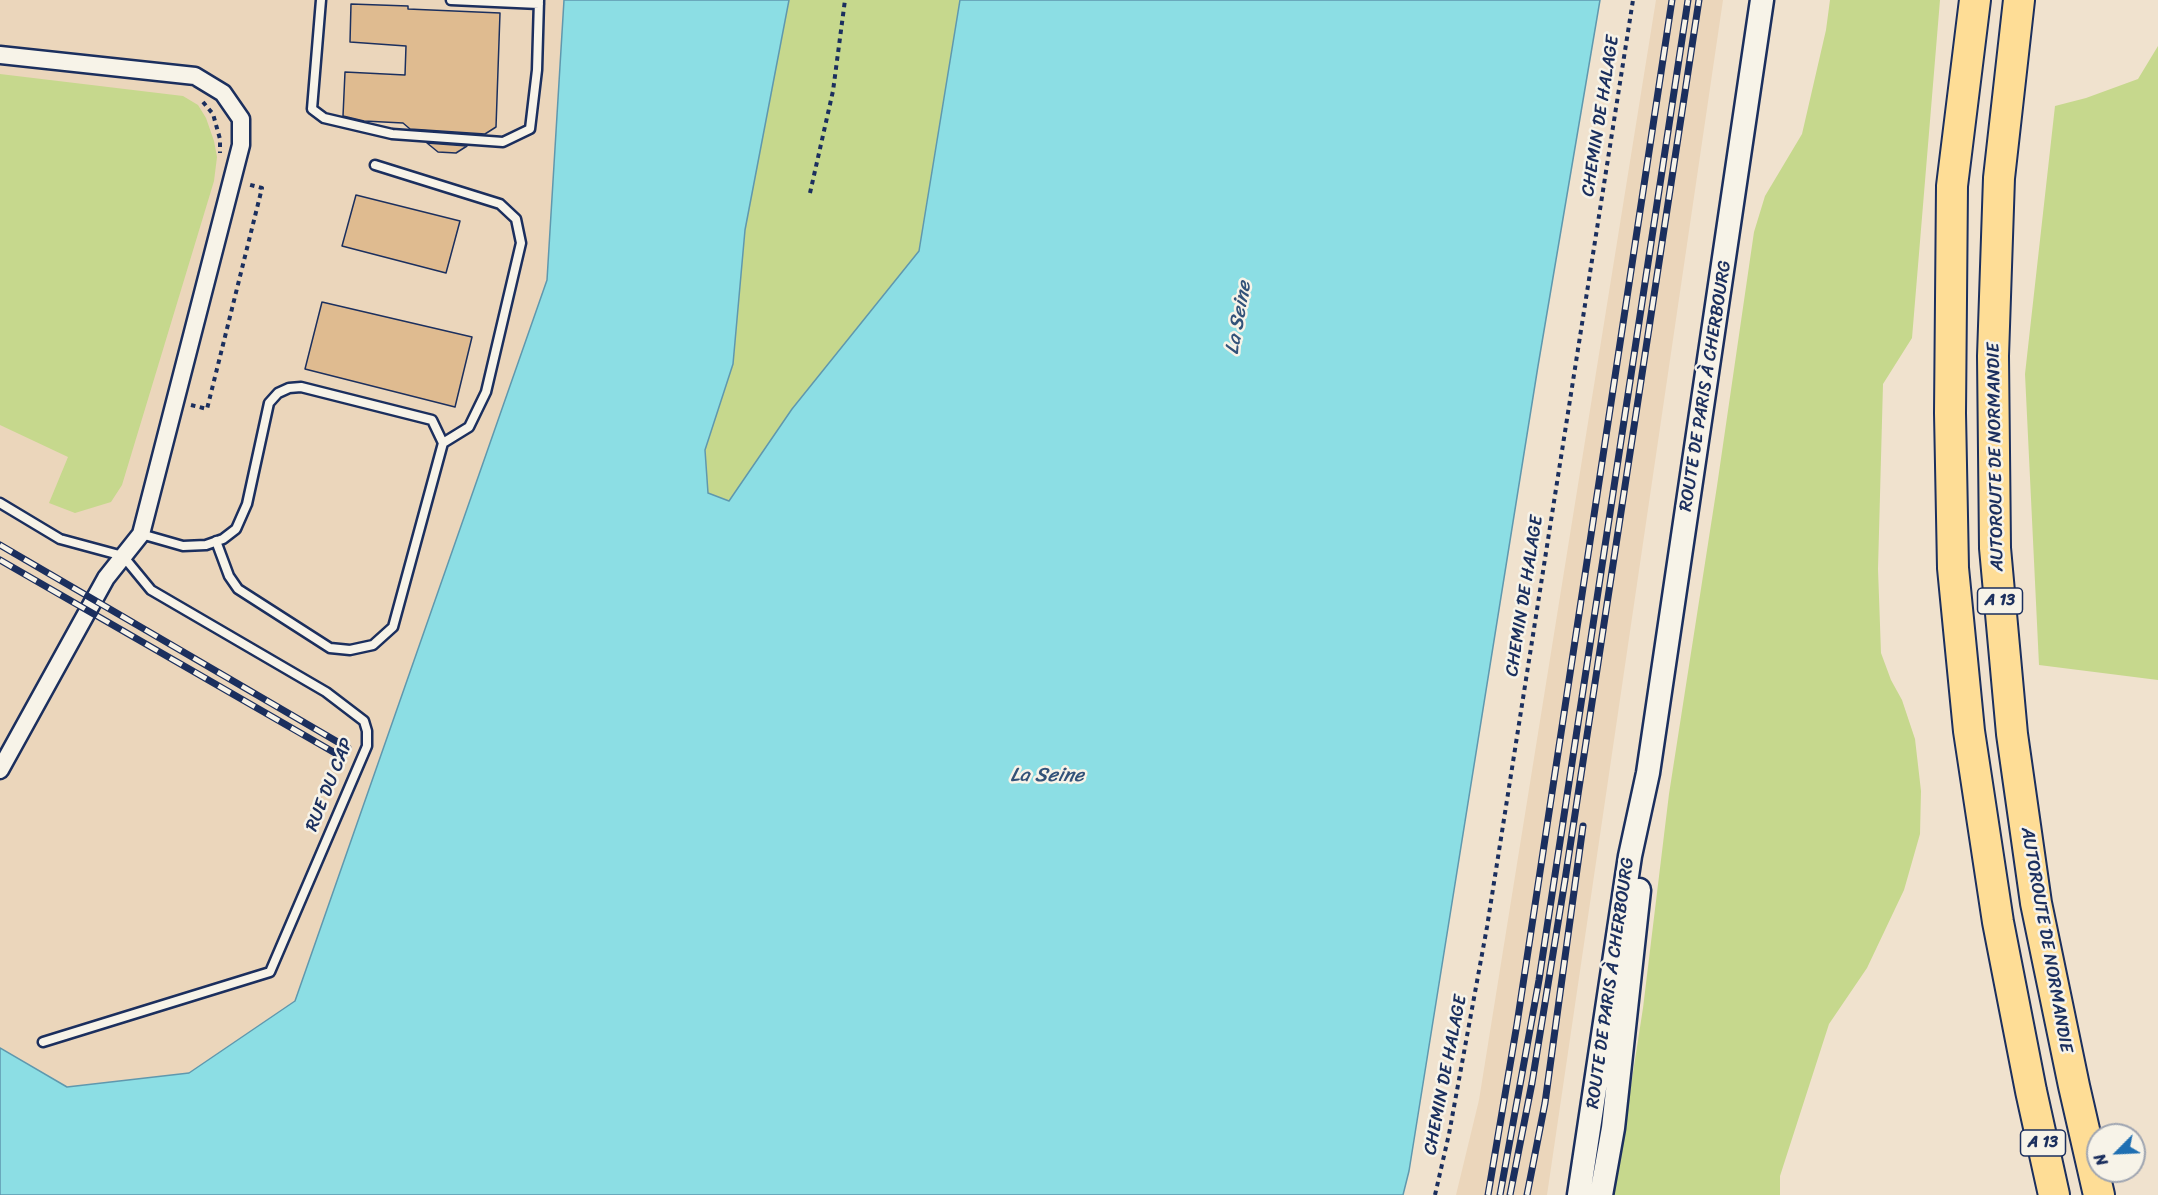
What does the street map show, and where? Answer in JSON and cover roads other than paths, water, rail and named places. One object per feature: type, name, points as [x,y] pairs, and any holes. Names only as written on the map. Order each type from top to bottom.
[{"type":"highway","name":"AUTOROUTE DE NORMANDIE","points":[[2019,0],[1999,178],[1993,356],[1995,548],[2012,734],[2036,903],[2099,1195]]},
{"type":"highway","name":"A 13","points":[[1973,5],[1952,186],[1950,413],[1953,567],[1969,731],[1998,922],[2054,1195]]},
{"type":"main road","name":"ROUTE DE PARIS À CHERBOURG","points":[[1579,1195],[1630,856],[1648,773],[1762,0]]},
{"type":"main road","name":"ROUTE DE PARIS À CHERBOURG","points":[[1601,1195],[1613,1128],[1636,929],[1648,773]]},
{"type":"street","points":[[0,55],[195,76],[223,93],[241,119],[242,145],[141,534],[106,579],[0,770]]},
{"type":"lane","points":[[321,0],[312,109],[324,118],[392,134],[503,142],[530,129],[537,69],[539,2],[451,0]]},
{"type":"lane","points":[[375,165],[500,204],[516,219],[521,243],[486,392],[469,427],[443,443]]},
{"type":"lane","points":[[141,534],[183,546],[206,545],[236,530],[248,504],[269,403],[278,393],[289,388],[301,387],[432,420],[443,443],[393,627],[373,645],[350,650],[330,648],[238,589],[229,576],[216,541]]},
{"type":"lane","points":[[0,503],[60,539],[123,556]]},
{"type":"lane","name":"RUE DU CAP","points":[[43,1042],[270,972],[367,746],[364,721],[326,692],[151,590],[123,556]]},
{"type":"water","name":"La Seine","points":[[564,0],[789,0],[745,230],[733,364],[705,450],[708,493],[729,501],[792,409],[919,251],[960,0],[1600,0],[1538,366],[1409,1171],[1403,1195],[0,1195],[0,1048],[67,1087],[189,1073],[295,1001],[547,280]]},
{"type":"railway","points":[[1488,1195],[1517,1024],[1672,0]]},
{"type":"railway","points":[[1500,1195],[1539,980],[1688,0]]},
{"type":"railway","points":[[1510,1195],[1532,1083],[1565,880],[1699,0]]},
{"type":"railway","points":[[0,545],[348,748]]},
{"type":"railway","points":[[0,560],[342,757]]},
{"type":"railway","points":[[1527,1195],[1545,1103],[1583,826]]}]
